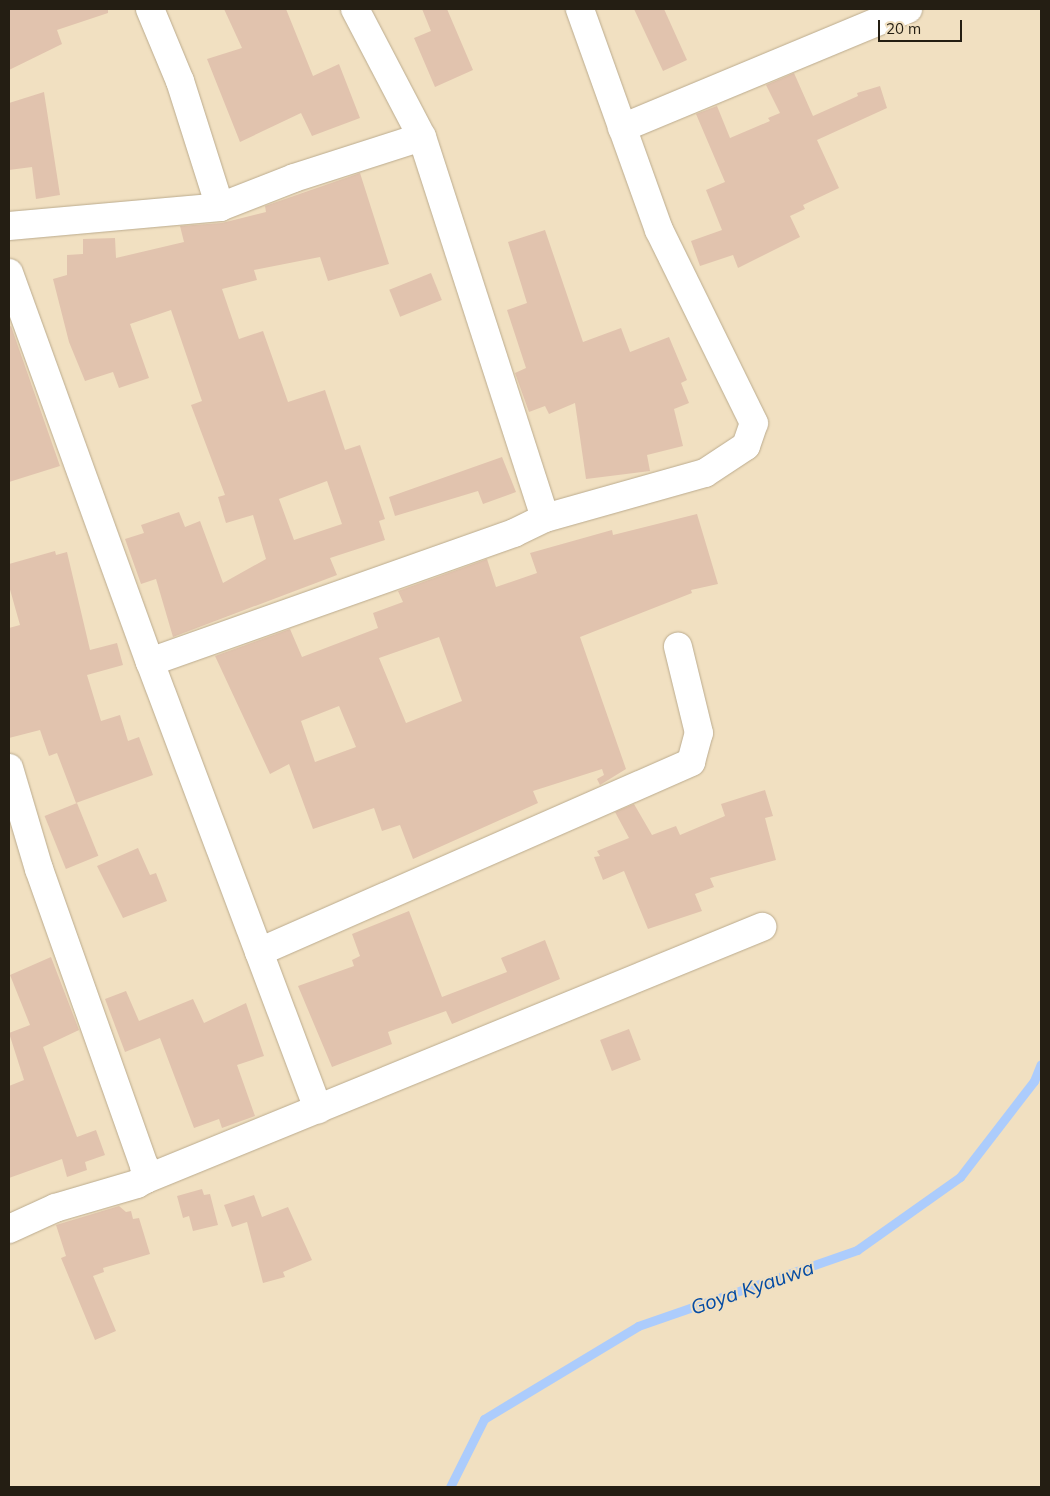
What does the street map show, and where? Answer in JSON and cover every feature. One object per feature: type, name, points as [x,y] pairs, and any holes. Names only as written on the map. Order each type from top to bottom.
[{"type":"street","points":[[150,9],[180,82],[220,207]]},
{"type":"street","points":[[355,9],[422,137],[545,518]]},
{"type":"street","points":[[150,662],[514,533],[545,518],[705,473],[746,446],[754,423],[659,230],[580,9]]},
{"type":"street","points":[[622,128],[908,9]]},
{"type":"street","points":[[9,226],[220,207],[294,178],[422,137]]},
{"type":"street","points":[[9,273],[150,662],[318,1109]]},
{"type":"street","points":[[258,952],[691,762],[699,733],[678,647]]},
{"type":"street","points":[[9,768],[39,870],[144,1165],[146,1179]]},
{"type":"street","points":[[9,1229],[55,1208],[137,1184],[762,927]]},
{"type":"building","points":[[9,9],[108,9],[108,13],[57,30],[62,44],[9,70]]},
{"type":"building","points":[[224,9],[286,9],[313,76],[339,64],[360,118],[312,136],[301,113],[240,142],[207,59],[242,48]]},
{"type":"building","points":[[422,9],[447,9],[473,70],[435,87],[414,38],[431,31]]},
{"type":"building","points":[[634,9],[664,9],[687,60],[663,71]]},
{"type":"building","points":[[794,73],[813,116],[858,96],[857,93],[880,86],[887,108],[817,140],[839,188],[803,205],[805,209],[790,216],[800,237],[738,268],[733,255],[700,266],[691,241],[722,230],[706,190],[725,182],[696,114],[717,106],[730,138],[770,121],[768,118],[780,113],[766,85]]},
{"type":"building","points":[[44,92],[60,195],[36,199],[32,167],[9,170],[9,103]]},
{"type":"building","points":[[360,173],[389,264],[328,281],[320,257],[254,270],[257,280],[222,289],[239,339],[263,331],[288,402],[325,390],[345,450],[360,445],[385,519],[379,521],[385,540],[330,558],[337,575],[173,637],[156,579],[141,584],[125,539],[144,533],[141,525],[179,512],[185,527],[200,521],[223,583],[266,559],[253,515],[226,523],[218,497],[225,495],[191,405],[202,401],[171,310],[130,324],[149,378],[119,388],[113,372],[85,381],[69,342],[53,279],[67,275],[67,255],[83,254],[83,239],[115,238],[116,258],[184,242],[180,226],[222,223],[266,212],[265,206]],"holes":[[[327,481],[342,524],[294,540],[279,499]]]},
{"type":"building","points":[[545,230],[583,342],[621,328],[630,352],[669,337],[687,380],[681,383],[689,403],[674,409],[683,446],[647,455],[650,471],[586,479],[575,403],[549,414],[545,406],[529,412],[515,373],[526,368],[507,310],[527,303],[508,242]]},
{"type":"building","points":[[431,273],[442,300],[400,317],[389,290]]},
{"type":"building","points":[[11,326],[60,466],[9,482],[9,327]]},
{"type":"building","points":[[502,457],[516,492],[483,504],[478,491],[395,516],[389,497]]},
{"type":"building","points":[[697,514],[718,584],[691,590],[692,593],[580,637],[626,769],[600,785],[597,779],[604,775],[602,769],[533,791],[538,803],[413,859],[400,825],[382,831],[374,808],[313,829],[289,764],[270,774],[215,656],[290,629],[302,657],[378,628],[373,613],[403,602],[398,591],[487,559],[496,587],[537,573],[530,553],[612,530],[613,535]],"holes":[[[439,637],[462,701],[406,723],[379,658]],[[339,706],[356,747],[315,762],[301,721]]]},
{"type":"building","points":[[55,551],[56,555],[67,552],[90,650],[117,643],[123,665],[87,675],[101,721],[120,715],[128,741],[139,737],[153,775],[76,803],[57,753],[49,756],[40,730],[9,738],[9,628],[20,625],[9,586],[9,564]]},
{"type":"building","points":[[765,790],[773,816],[765,818],[776,860],[710,878],[714,887],[695,894],[702,911],[648,929],[624,871],[603,880],[594,857],[600,856],[597,851],[629,838],[615,812],[634,804],[652,835],[676,826],[680,835],[725,816],[721,804]]},
{"type":"building","points":[[77,803],[98,856],[66,869],[45,816]]},
{"type":"building","points":[[138,848],[150,875],[156,873],[167,901],[123,918],[97,866]]},
{"type":"building","points":[[409,911],[442,997],[507,972],[501,958],[545,940],[560,979],[452,1024],[446,1011],[388,1032],[392,1044],[332,1067],[298,986],[354,966],[352,960],[360,956],[352,934]]},
{"type":"building","points":[[51,957],[79,1030],[43,1047],[77,1137],[96,1130],[105,1155],[85,1162],[87,1170],[67,1177],[62,1159],[9,1178],[9,1086],[24,1080],[9,1033],[30,1025],[10,975]]},
{"type":"building","points":[[126,991],[139,1021],[193,999],[204,1023],[246,1003],[264,1056],[237,1065],[255,1116],[222,1128],[219,1119],[194,1128],[160,1038],[125,1052],[105,999]]},
{"type":"building","points":[[629,1029],[641,1060],[612,1071],[600,1040]]},
{"type":"building","points":[[202,1189],[204,1195],[210,1194],[218,1225],[193,1231],[189,1216],[183,1218],[177,1196]]},
{"type":"building","points":[[254,1195],[262,1217],[288,1207],[312,1260],[283,1272],[285,1277],[263,1283],[247,1222],[232,1227],[224,1205]]},
{"type":"building","points":[[119,1206],[126,1212],[131,1211],[133,1219],[139,1218],[150,1254],[103,1268],[104,1272],[93,1276],[116,1331],[95,1340],[61,1258],[66,1256],[56,1225]]},
{"type":"waterway","name":"Goya Kyauwa","points":[[450,1487],[484,1419],[638,1326],[857,1250],[960,1177],[1034,1081],[1041,1064]]}]
